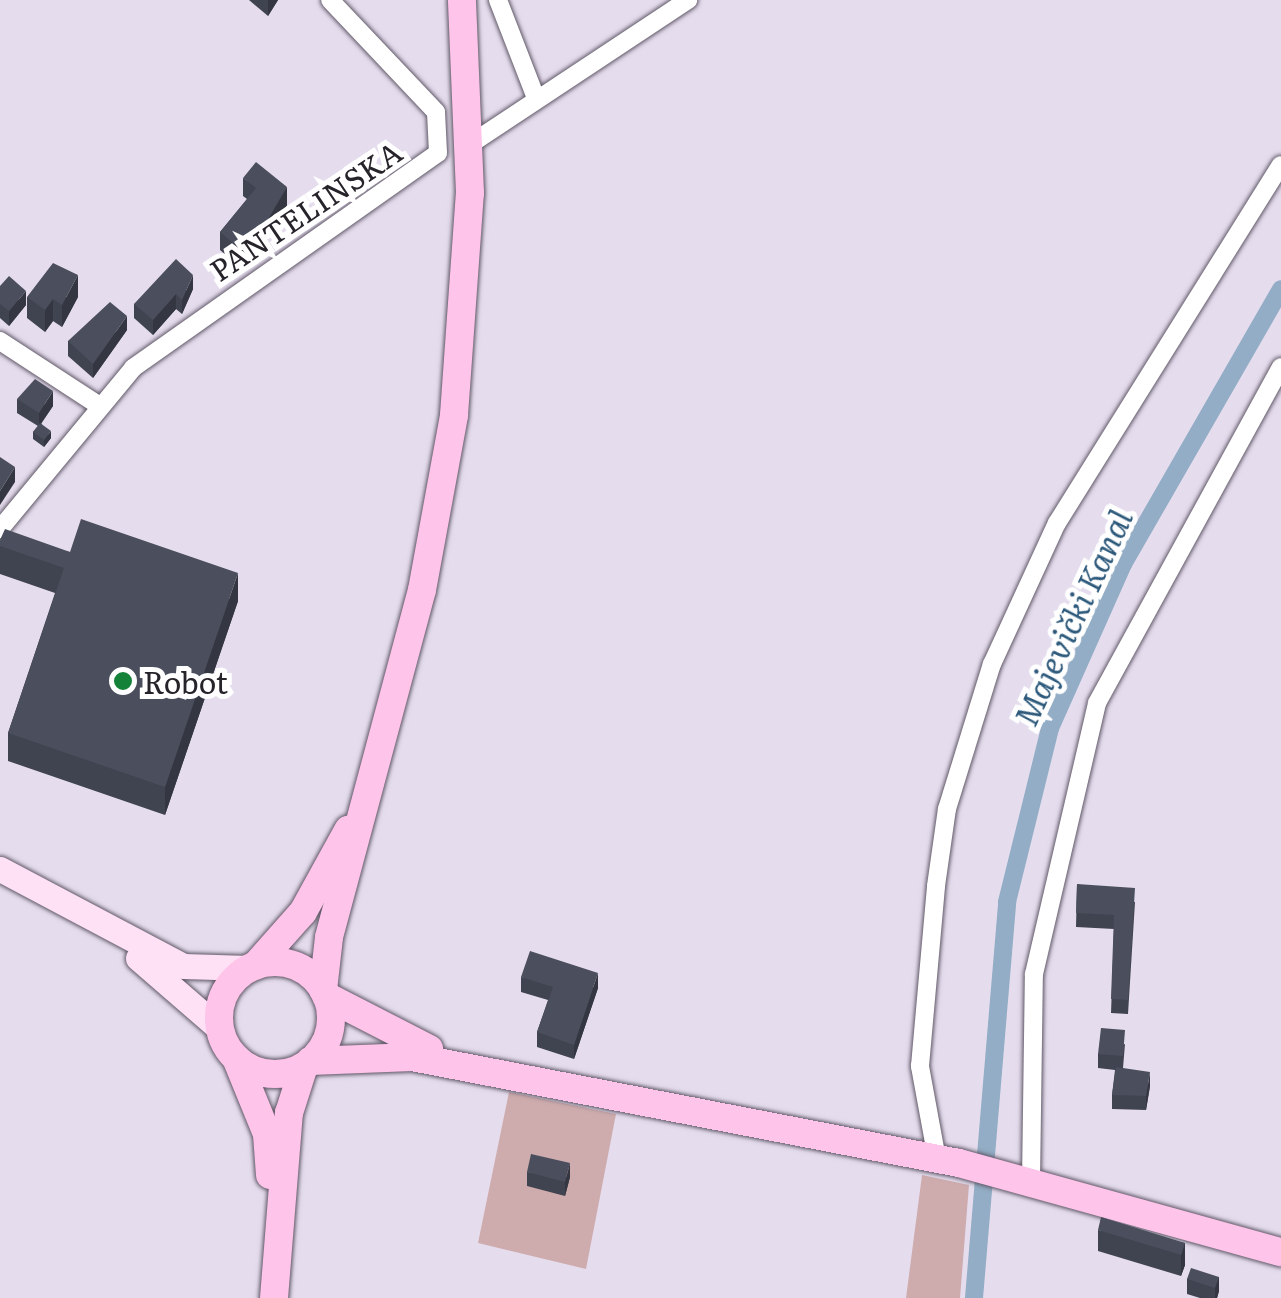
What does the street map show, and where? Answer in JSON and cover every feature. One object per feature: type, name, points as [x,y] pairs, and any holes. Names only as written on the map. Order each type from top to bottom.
[{"type":"main road","points":[[274,1298],[289,1113],[307,1064],[329,1031],[324,993],[454,415],[469,145],[462,0]]},
{"type":"main road","points":[[220,1028],[224,994],[252,967],[324,878],[381,745]]},
{"type":"main road","points":[[0,869],[183,966],[301,968],[324,993],[383,1031],[506,1075]]},
{"type":"main road","points":[[65,905],[220,1028],[267,1134],[276,1254]]},
{"type":"main road","points":[[236,1058],[268,1073],[370,1052],[506,1075],[948,1161],[1281,1252]]},
{"type":"street","name":"PANTELINSKA","points":[[0,529],[98,405],[133,368],[438,153],[436,112],[330,0]]},
{"type":"street","points":[[498,0],[536,98]]},
{"type":"street","points":[[469,145],[688,0]]},
{"type":"street","points":[[948,1161],[920,1066],[946,808],[986,682],[1057,523],[1281,165]]},
{"type":"street","points":[[0,341],[98,405]]},
{"type":"street","points":[[1019,1178],[1034,974],[1096,703],[1281,368]]},
{"type":"shaded area","points":[[509,1092],[616,1114],[586,1269],[478,1243]]},
{"type":"shaded area","points":[[922,1175],[969,1185],[960,1298],[906,1298]]},
{"type":"building","points":[[256,162],[287,187],[261,231],[239,248],[220,232],[256,188],[243,178]]},
{"type":"building","points":[[176,259],[193,275],[182,300],[176,294],[153,320],[134,304]]},
{"type":"building","points":[[53,263],[78,275],[62,305],[53,299],[45,310],[27,297]]},
{"type":"building","points":[[9,276],[26,291],[9,311],[0,304],[0,286]]},
{"type":"building","points":[[110,302],[127,316],[93,364],[68,341]]},
{"type":"building","points":[[35,379],[53,391],[39,413],[17,399]]},
{"type":"building","points":[[40,423],[51,431],[44,440],[33,432]]},
{"type":"building","points":[[0,457],[15,467],[0,491]]},
{"type":"building","name":"Robot","points":[[81,519],[238,573],[165,787],[8,733],[64,568],[0,546],[0,540],[5,529],[70,552]]},
{"type":"building","points":[[1077,884],[1135,888],[1128,1000],[1111,999],[1114,915],[1076,913]]},
{"type":"building","points":[[530,951],[598,973],[574,1045],[537,1032],[553,987],[521,977]]},
{"type":"building","points":[[1101,1028],[1125,1030],[1123,1056],[1098,1054]]},
{"type":"building","points":[[1116,1067],[1150,1072],[1146,1096],[1112,1095]]},
{"type":"building","points":[[531,1154],[570,1163],[565,1182],[527,1172]]},
{"type":"building","points":[[1101,1217],[1185,1243],[1181,1255],[1098,1230]]},
{"type":"building","points":[[1191,1268],[1219,1277],[1215,1288],[1187,1279]]},
{"type":"waterway","name":"Majevički Kanal","points":[[974,1298],[1007,902],[1050,728],[1123,564],[1281,289]]},
{"type":"place","name":"Robot","points":[[123,681]]}]
